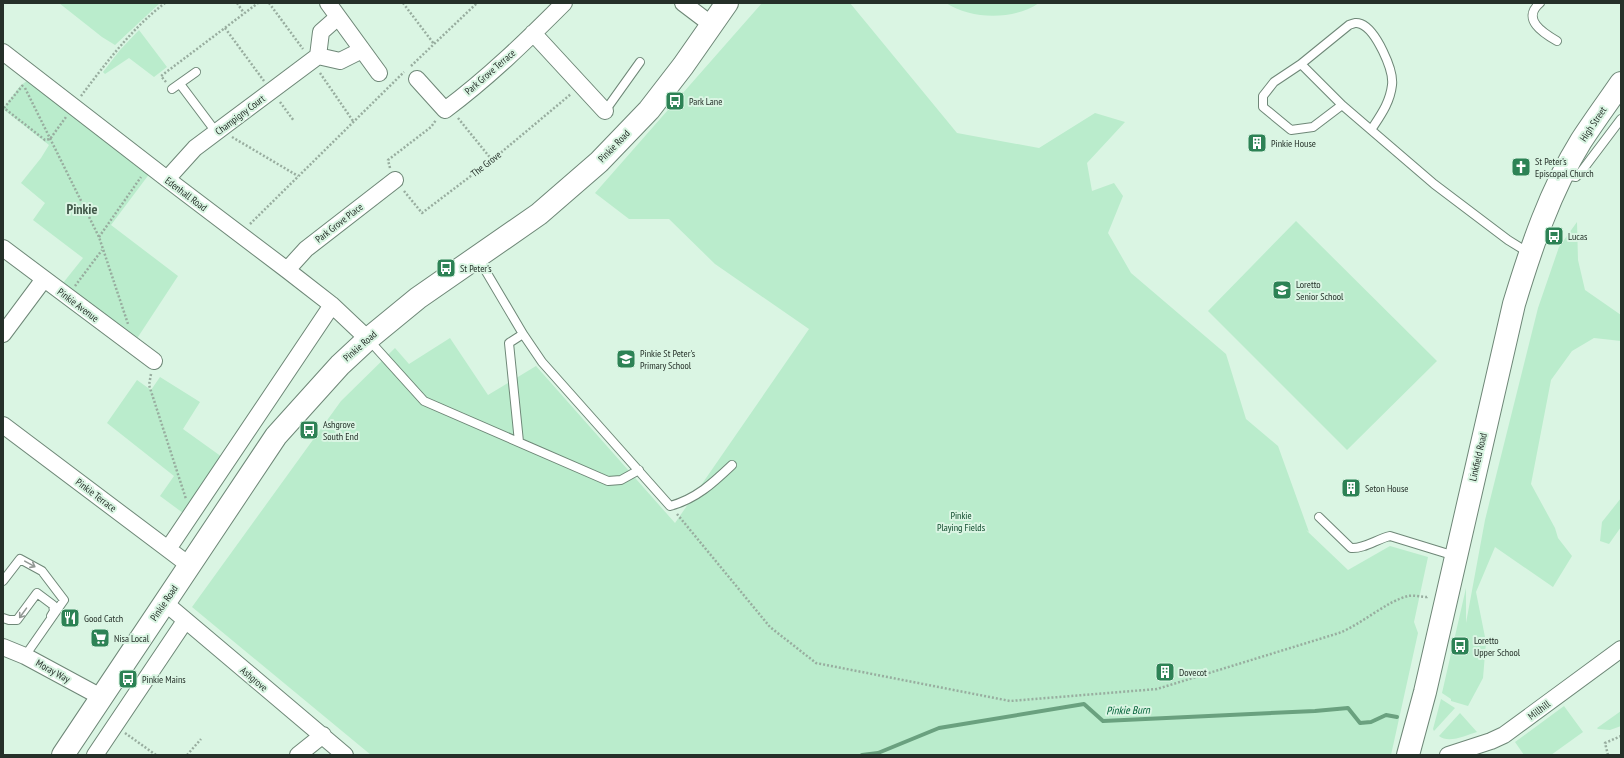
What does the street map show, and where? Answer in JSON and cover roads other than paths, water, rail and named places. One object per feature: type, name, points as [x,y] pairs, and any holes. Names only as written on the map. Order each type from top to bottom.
[{"type":"main road","name":"Pinkie Road","points":[[63,755],[276,436],[340,365],[368,339],[418,298],[539,214],[599,162],[649,110],[683,66],[727,3]]},
{"type":"main road","name":"High Street","points":[[1565,170],[1581,141],[1621,83]]},
{"type":"main road","name":"Linkfield Road","points":[[1410,755],[1514,304],[1529,253],[1555,190],[1565,170]]},
{"type":"street","points":[[328,3],[379,73]]},
{"type":"street","name":"Park Grove Terrace","points":[[411,72],[447,108],[475,87],[564,3]]},
{"type":"street","points":[[683,3],[712,25]]},
{"type":"street","points":[[338,17],[321,32],[318,56],[340,61],[362,50]]},
{"type":"street","points":[[533,33],[605,111]]},
{"type":"street","name":"Edenhall Road","points":[[3,52],[26,78],[74,106],[167,179],[288,270],[332,305],[368,339]]},
{"type":"street","name":"Champigny Court","points":[[167,179],[195,148],[318,56]]},
{"type":"street","name":"Park Grove Place","points":[[288,270],[306,249],[395,180]]},
{"type":"street","name":"Pinkie Avenue","points":[[3,248],[154,361]]},
{"type":"street","points":[[3,334],[44,279]]},
{"type":"street","points":[[168,548],[332,305]]},
{"type":"street","name":"Pinkie Terrace","points":[[3,425],[190,564]]},
{"type":"street","name":"Ashgrove","points":[[164,602],[346,755]]},
{"type":"street","points":[[95,755],[185,621]]},
{"type":"street","name":"Moray Way","points":[[3,647],[26,656],[102,697]]},
{"type":"street","name":"Millhill","points":[[1448,755],[1491,741],[1504,735],[1621,649]]},
{"type":"street","points":[[298,755],[323,735]]},
{"type":"lane","points":[[1540,3],[1535,7],[1533,13],[1534,22],[1543,33],[1557,41]]},
{"type":"lane","points":[[1342,105],[1313,126],[1291,130],[1263,107],[1263,96],[1274,82],[1301,64],[1349,25],[1356,23],[1362,24],[1368,29],[1381,48],[1392,74],[1390,97],[1384,110],[1371,130]]},
{"type":"lane","points":[[605,111],[640,62]]},
{"type":"lane","points":[[1301,64],[1342,105],[1434,184],[1508,240],[1529,253]]},
{"type":"lane","points":[[172,89],[196,72]]},
{"type":"lane","points":[[180,84],[218,131]]},
{"type":"lane","points":[[1565,170],[1576,177],[1621,119]]},
{"type":"lane","points":[[478,257],[523,334],[542,362],[670,506],[684,502],[703,491],[732,465]]},
{"type":"lane","points":[[519,442],[509,343],[523,334]]},
{"type":"lane","points":[[368,339],[424,401],[608,481],[621,480],[639,470]]},
{"type":"lane","points":[[1319,517],[1351,548],[1358,549],[1390,536],[1456,556]]},
{"type":"lane","points":[[3,581],[20,559],[42,571],[64,600],[26,656]]},
{"type":"lane","points":[[3,618],[17,620],[37,593],[53,605],[54,611],[46,625]]},
{"type":"waterway","name":"Pinkie Burn","points":[[862,755],[878,753],[939,728],[1084,704],[1103,721],[1315,711],[1348,708],[1360,723],[1371,722],[1386,715],[1397,717]]},
{"type":"place","name":"Park Lane","points":[[675,101]]},
{"type":"place","name":"Pinkie House","points":[[1257,143]]},
{"type":"place","name":"St Peter's Episcopal Church","points":[[1521,167]]},
{"type":"place","name":"Lucas","points":[[1554,236]]},
{"type":"place","name":"St Peter's","points":[[446,268]]},
{"type":"place","name":"Loretto Senior School","points":[[1282,290]]},
{"type":"place","name":"Pinkie St Peter's Primary School","points":[[626,359]]},
{"type":"place","name":"Ashgrove South End","points":[[309,430]]},
{"type":"place","name":"Seton House","points":[[1351,488]]},
{"type":"place","name":"Good Catch","points":[[70,618]]},
{"type":"place","name":"Nisa Local","points":[[100,638]]},
{"type":"place","name":"Loretto Upper School","points":[[1460,646]]},
{"type":"place","name":"Dovecot","points":[[1165,672]]},
{"type":"place","name":"Pinkie Mains","points":[[128,679]]},
{"type":"district","name":"Pinkie","points":[[82,209]]},
{"type":"park label","name":"Pinkie Playing Fields","points":[[961,520]]}]
